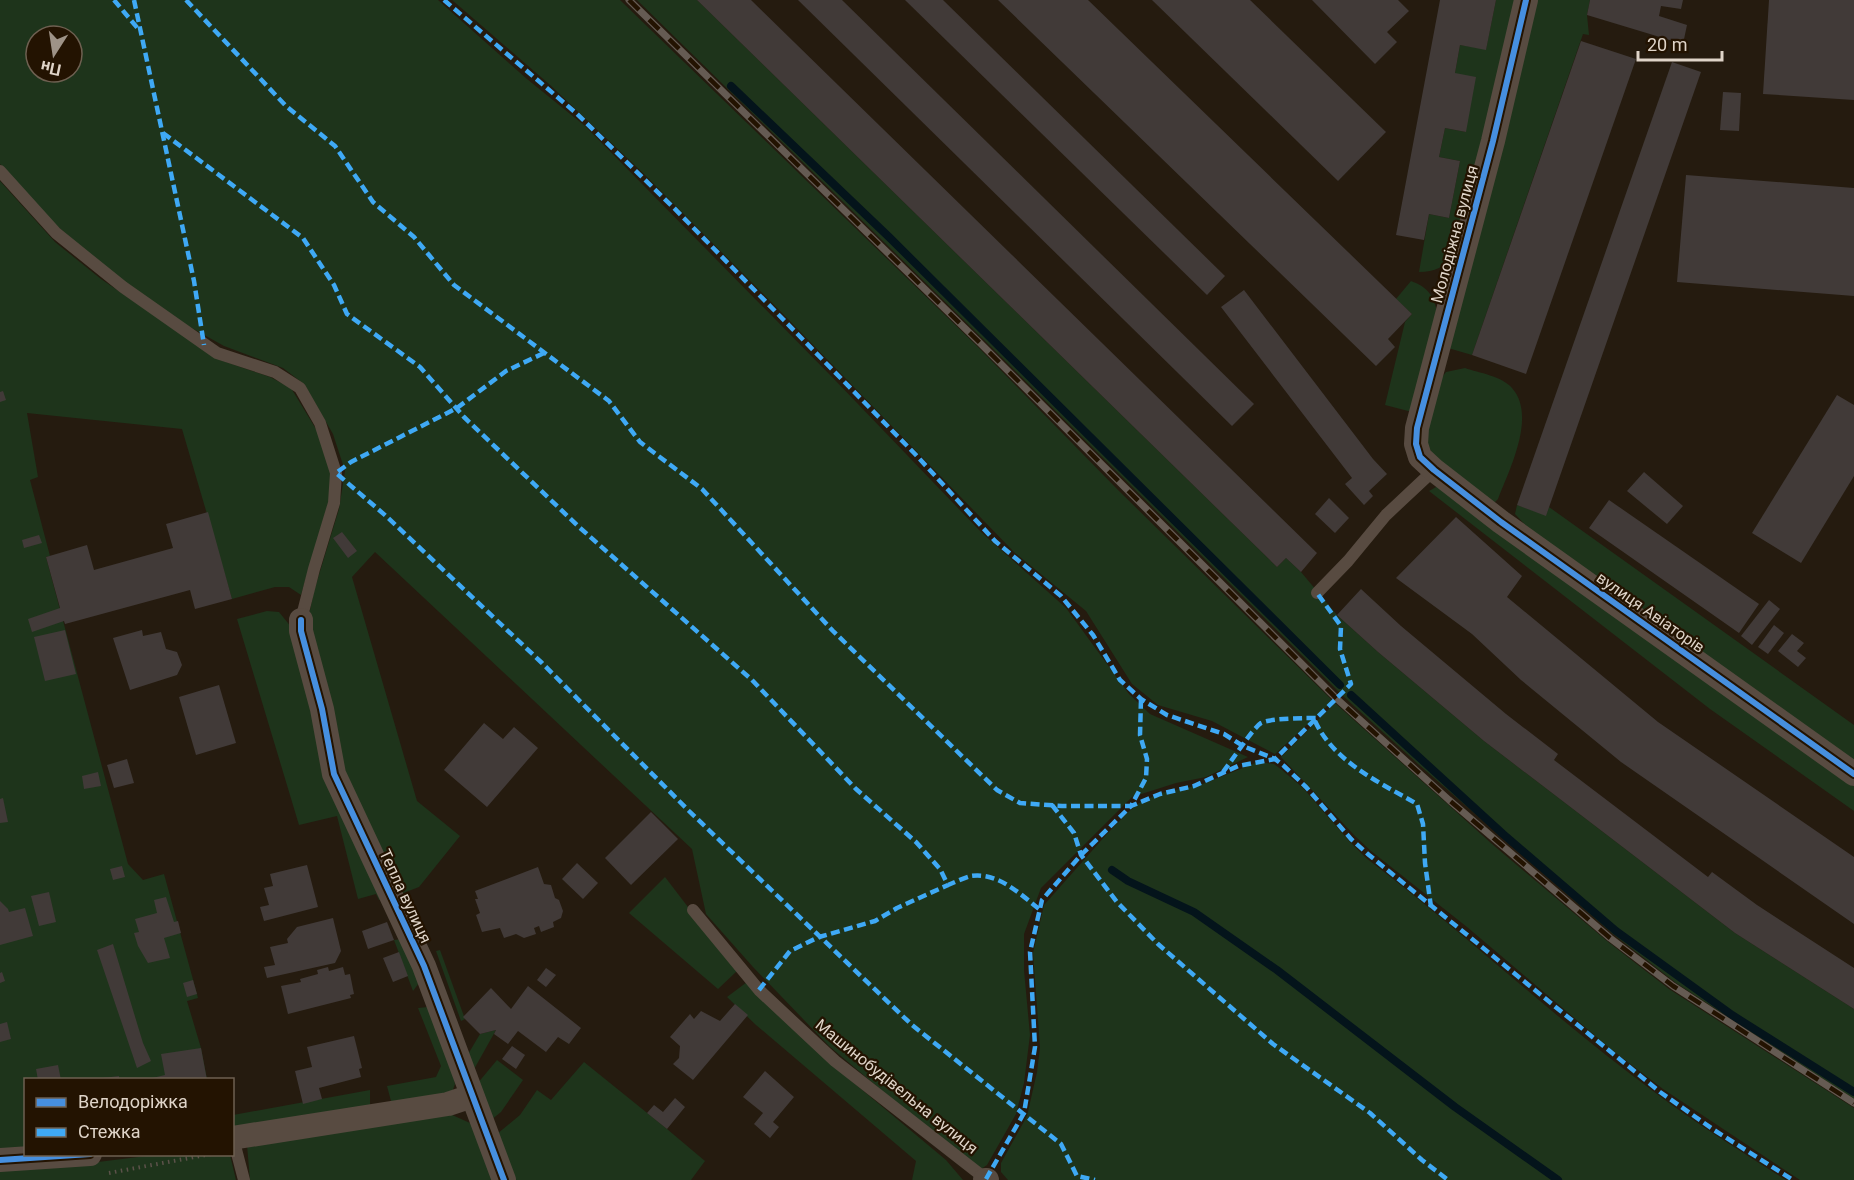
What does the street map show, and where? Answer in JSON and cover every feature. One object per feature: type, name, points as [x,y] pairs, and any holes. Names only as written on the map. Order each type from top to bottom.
[{"type":"street","name":"Молодіжна вулиця","points":[[1434,470],[1420,457],[1416,444],[1417,428],[1493,141],[1526,0]]},
{"type":"street","name":"вулиця Авіаторів","points":[[1434,470],[1501,522],[1854,774]]},
{"type":"street","name":"Тепла вулиця","points":[[302,620],[301,632],[322,709],[334,774],[424,966],[504,1180]]},
{"type":"street","points":[[234,1138],[448,1104],[472,1096]]},
{"type":"street","points":[[0,1160],[95,1164]]},
{"type":"lane","points":[[0,171],[56,233],[123,287],[217,353],[275,372],[300,388],[320,423],[336,474],[334,503],[314,569],[302,620]]},
{"type":"lane","points":[[1317,593],[1348,561],[1386,515],[1434,470]]},
{"type":"lane","name":"Машинобудівельна вулиця","points":[[693,910],[759,990],[835,1061],[986,1180]]},
{"type":"lane","points":[[234,1142],[244,1180]]},
{"type":"path","points":[[95,1164],[199,1156]]},
{"type":"green space","points":[[0,0],[438,0],[527,79],[585,126],[981,532],[1066,608],[1129,694],[1150,714],[1248,757],[1206,777],[1176,783],[1132,797],[1041,888],[1024,934],[1024,970],[1030,1035],[1024,1083],[1016,1114],[987,1165],[981,1169],[899,1105],[829,1046],[706,914],[692,849],[375,552],[352,577],[417,801],[460,836],[419,887],[398,895],[342,774],[306,629],[314,591],[339,509],[345,471],[333,434],[304,384],[283,368],[224,346],[181,322],[111,272],[51,221],[0,164]]},
{"type":"green space","points":[[452,0],[620,0],[977,346],[1118,490],[1333,701],[1275,754],[1212,721],[1158,705],[1132,684],[1086,611],[1015,553],[643,173],[549,84]]},
{"type":"green space","points":[[637,0],[697,0],[1277,567],[1286,558],[1301,572],[1337,615],[1484,741],[1735,933],[1854,1009],[1854,1099],[1676,983],[1613,934],[1418,764],[1343,696]]},
{"type":"green space","points":[[1496,0],[1517,0],[1453,254],[1439,268],[1419,272],[1429,214],[1449,218],[1460,161],[1439,157],[1445,128],[1466,132],[1455,73],[1460,45],[1486,49]]},
{"type":"green space","points":[[1536,0],[1590,0],[1587,15],[1589,35],[1583,34],[1472,355],[1448,348]]},
{"type":"green space","points":[[0,181],[55,242],[101,279],[220,360],[270,377],[291,388],[319,434],[330,466],[330,497],[301,595],[289,587],[275,587],[232,599],[182,429],[27,413],[38,477],[30,480],[50,556],[46,557],[128,864],[143,880],[164,874],[198,998],[187,1001],[201,1048],[207,1078],[24,1078],[24,1152],[0,1150]]},
{"type":"green space","points":[[1411,281],[1428,292],[1434,300],[1437,311],[1412,412],[1385,405],[1405,322],[1412,314],[1396,299]]},
{"type":"green space","points":[[1465,368],[1490,375],[1508,384],[1519,400],[1522,413],[1514,459],[1498,499],[1494,503],[1440,467],[1425,441],[1440,380],[1446,372]]},
{"type":"green space","points":[[1438,486],[1854,786],[1854,811],[1710,709],[1429,491]]},
{"type":"green space","points":[[1517,505],[1546,515],[1549,507],[1854,725],[1854,762],[1529,529],[1515,514]]},
{"type":"green space","points":[[267,611],[279,612],[296,633],[385,898],[379,900],[376,894],[358,899],[337,816],[299,825],[237,619]]},
{"type":"green space","points":[[1335,703],[1492,844],[1607,941],[1669,989],[1854,1108],[1854,1180],[1800,1180],[1663,1089],[1612,1050],[1467,927],[1371,851],[1281,757]]},
{"type":"green space","points":[[1258,762],[1274,764],[1282,770],[1303,788],[1366,858],[1620,1066],[1688,1117],[1786,1180],[1008,1180],[1001,1172],[1001,1163],[1027,1116],[1037,1072],[1040,1047],[1033,953],[1044,905],[1106,835],[1139,803],[1161,793],[1200,785]]},
{"type":"green space","points":[[665,877],[737,971],[718,989],[629,913]]},
{"type":"green space","points":[[402,939],[419,983],[413,991],[394,940]]},
{"type":"green space","points":[[440,950],[465,1019],[461,1021],[436,951]]},
{"type":"green space","points":[[747,982],[830,1063],[946,1160],[963,1180],[912,1180],[916,1161],[756,1025],[727,997]]},
{"type":"green space","points":[[428,1007],[452,1070],[455,1084],[451,1095],[396,1105],[391,1101],[387,1086],[436,1077],[441,1066],[418,1008]]},
{"type":"green space","points":[[496,1030],[473,1071],[467,1056],[480,1034]]},
{"type":"green space","points":[[497,1060],[523,1080],[501,1112],[491,1120],[477,1084]]},
{"type":"green space","points":[[584,1062],[705,1161],[691,1180],[514,1180],[497,1134],[520,1115],[537,1090],[551,1100]]},
{"type":"green space","points":[[370,1090],[370,1109],[234,1127],[234,1115]]},
{"type":"green space","points":[[450,1114],[470,1123],[480,1136],[496,1180],[250,1180],[247,1145]]},
{"type":"green space","points":[[146,1156],[230,1156],[236,1180],[0,1180],[0,1166],[58,1167]]},
{"type":"building","points":[[697,0],[751,0],[1317,553],[1301,572],[1286,558],[1277,567]]},
{"type":"building","points":[[798,0],[842,0],[1254,404],[1232,426]]},
{"type":"building","points":[[905,0],[943,0],[1225,276],[1207,295]]},
{"type":"building","points":[[998,0],[1088,0],[1412,314],[1388,339],[1395,347],[1376,366]]},
{"type":"building","points":[[1152,0],[1250,0],[1386,132],[1338,181]]},
{"type":"building","points":[[1312,0],[1398,0],[1409,11],[1387,32],[1397,42],[1375,64]]},
{"type":"building","points":[[1440,0],[1496,0],[1486,50],[1460,45],[1455,73],[1476,77],[1466,132],[1445,128],[1439,157],[1460,161],[1449,218],[1429,214],[1424,240],[1396,235]]},
{"type":"building","points":[[1590,0],[1683,0],[1681,9],[1661,6],[1659,16],[1687,25],[1683,44],[1587,15]]},
{"type":"building","points":[[1769,0],[1854,0],[1854,100],[1763,94]]},
{"type":"building","points":[[1581,41],[1636,59],[1526,374],[1472,355]]},
{"type":"building","points":[[1672,62],[1701,72],[1546,516],[1517,505]]},
{"type":"building","points":[[1723,92],[1741,93],[1739,131],[1720,130]]},
{"type":"building","points":[[1686,175],[1854,188],[1854,296],[1677,282]]},
{"type":"building","points":[[1244,290],[1373,459],[1387,474],[1369,491],[1373,496],[1364,505],[1345,484],[1352,478],[1221,307]]},
{"type":"building","points":[[3,391],[6,400],[0,402],[0,392]]},
{"type":"building","points":[[1837,395],[1854,405],[1854,476],[1801,563],[1752,533]]},
{"type":"building","points":[[1644,472],[1683,506],[1667,524],[1627,491]]},
{"type":"building","points":[[1329,498],[1349,518],[1335,533],[1315,514]]},
{"type":"building","points":[[1609,500],[1759,604],[1739,633],[1589,528]]},
{"type":"building","points":[[208,512],[232,599],[195,609],[190,590],[65,624],[64,621],[32,632],[28,619],[60,608],[46,557],[87,545],[94,570],[173,548],[166,524]]},
{"type":"building","points":[[1456,517],[1522,576],[1507,597],[1658,722],[1854,857],[1854,924],[1621,762],[1521,680],[1472,634],[1396,578]]},
{"type":"building","points":[[342,532],[357,551],[348,558],[333,538]]},
{"type":"building","points":[[39,535],[42,543],[24,548],[22,540]]},
{"type":"building","points":[[1361,589],[1401,626],[1506,714],[1558,754],[1554,760],[1708,877],[1712,872],[1757,905],[1854,968],[1854,1009],[1735,933],[1484,741],[1378,652],[1337,615]]},
{"type":"building","points":[[1769,600],[1780,609],[1752,645],[1741,636]]},
{"type":"building","points":[[1774,625],[1784,633],[1768,654],[1758,647]]},
{"type":"building","points":[[65,630],[76,674],[45,681],[34,637]]},
{"type":"building","points":[[142,630],[143,636],[161,632],[166,649],[177,652],[182,665],[177,675],[130,690],[113,638]]},
{"type":"building","points":[[1792,634],[1804,643],[1797,651],[1806,658],[1798,667],[1778,651]]},
{"type":"building","points":[[219,685],[236,743],[196,755],[179,697]]},
{"type":"building","points":[[484,723],[503,739],[514,727],[538,748],[487,807],[444,770]]},
{"type":"building","points":[[127,759],[134,783],[114,788],[107,765]]},
{"type":"building","points":[[98,772],[101,786],[84,789],[82,776]]},
{"type":"building","points":[[3,798],[8,822],[0,823],[0,799]]},
{"type":"building","points":[[651,812],[678,839],[631,885],[605,858]]},
{"type":"building","points":[[577,863],[598,883],[583,899],[562,879]]},
{"type":"building","points":[[307,865],[318,907],[264,921],[260,907],[269,905],[264,888],[273,886],[270,874]]},
{"type":"building","points":[[122,866],[125,877],[113,880],[110,869]]},
{"type":"building","points":[[538,867],[544,884],[551,885],[555,898],[559,900],[563,911],[561,918],[553,922],[554,927],[541,932],[539,926],[534,928],[536,934],[524,938],[516,934],[504,938],[500,928],[482,932],[476,915],[480,913],[475,891]]},
{"type":"building","points":[[49,892],[56,922],[39,926],[31,896]]},
{"type":"building","points":[[166,897],[174,922],[178,921],[181,933],[164,938],[170,958],[148,963],[138,946],[134,933],[139,932],[135,919],[157,913],[154,900]]},
{"type":"building","points":[[0,901],[9,912],[25,908],[33,936],[0,945]]},
{"type":"building","points":[[333,918],[341,951],[335,963],[267,978],[264,967],[275,965],[270,947],[288,943],[287,939],[297,927]]},
{"type":"building","points":[[387,922],[394,940],[368,949],[362,931]]},
{"type":"building","points":[[113,944],[143,1043],[151,1061],[137,1068],[97,950]]},
{"type":"building","points":[[399,952],[408,976],[393,982],[383,958]]},
{"type":"building","points":[[328,967],[329,971],[343,967],[345,975],[350,974],[354,994],[350,995],[351,998],[288,1014],[281,986],[301,982],[300,979],[318,974],[317,970]]},
{"type":"building","points":[[546,968],[556,975],[546,987],[537,980]]},
{"type":"building","points":[[2,972],[5,981],[0,983],[0,973]]},
{"type":"building","points":[[193,980],[197,994],[187,997],[183,983]]},
{"type":"building","points":[[528,986],[581,1028],[569,1044],[558,1037],[546,1052],[518,1031],[508,1044],[494,1034],[496,1030],[480,1034],[463,1017],[491,988],[511,1009]]},
{"type":"building","points":[[735,1004],[748,1015],[693,1080],[673,1064],[679,1058],[680,1046],[670,1037],[690,1014],[694,1019],[701,1011],[720,1021]]},
{"type":"building","points":[[7,1022],[11,1039],[0,1042],[0,1024]]},
{"type":"building","points":[[354,1036],[362,1068],[359,1069],[361,1077],[319,1088],[322,1099],[303,1104],[295,1071],[312,1067],[307,1047]]},
{"type":"building","points":[[512,1046],[525,1055],[516,1069],[502,1059]]},
{"type":"building","points":[[201,1048],[207,1078],[152,1078],[165,1075],[161,1054]]},
{"type":"building","points":[[58,1065],[61,1078],[38,1078],[36,1069]]},
{"type":"building","points":[[765,1071],[794,1097],[773,1122],[779,1127],[770,1138],[754,1124],[763,1113],[743,1097]]},
{"type":"building","points":[[675,1098],[685,1107],[667,1129],[647,1113],[654,1105],[663,1112]]},
{"type":"waterway","points":[[731,86],[889,237],[1340,685]]},
{"type":"waterway","points":[[1351,695],[1503,834],[1616,931],[1732,1015],[1854,1092]]},
{"type":"waterway","points":[[1112,870],[1128,881],[1194,912],[1277,970],[1455,1107],[1558,1180]]},
{"type":"railway","points":[[629,0],[980,343],[1337,699],[1449,800],[1610,938],[1673,986],[1854,1103]]},
{"type":"marked path","points":[[114,0],[140,31]]},
{"type":"marked path","points":[[134,0],[194,281],[204,345]]},
{"type":"marked path","points":[[186,0],[286,106],[335,146],[373,202],[414,237],[454,285],[609,401],[640,442],[702,489],[833,631],[997,790],[1020,803],[1062,806],[1131,806],[1146,778],[1147,759],[1140,735],[1141,699]]},
{"type":"marked path","points":[[444,0],[576,113],[674,208],[916,455],[995,541],[1061,596],[1093,635],[1120,680],[1141,699],[1167,715],[1224,734],[1243,746],[1275,759],[1306,787],[1351,839],[1369,855],[1660,1092],[1714,1130],[1793,1180]]},
{"type":"marked path","points":[[163,133],[303,238],[334,285],[347,314],[420,367],[464,417],[579,527],[752,680],[856,789],[916,842],[940,869],[948,885],[971,876],[990,877],[1008,885],[1039,909]]},
{"type":"marked path","points":[[544,353],[506,371],[457,408],[351,462],[336,473],[386,516],[542,663],[689,811],[912,1025],[1061,1144],[1077,1176],[1095,1180]]},
{"type":"marked path","points":[[986,1179],[1024,1113],[1035,1047],[1030,952],[1042,900],[1081,855],[1131,806],[1160,794],[1194,786],[1238,766],[1275,759],[1351,684],[1340,649],[1341,626],[1317,593]]},
{"type":"marked path","points":[[1223,772],[1261,723],[1280,719],[1318,718]]},
{"type":"marked path","points":[[1315,721],[1334,748],[1359,770],[1417,804],[1423,824],[1431,907]]},
{"type":"marked path","points":[[1052,805],[1074,833],[1081,855],[1117,902],[1158,944],[1273,1044],[1370,1113],[1448,1180]]},
{"type":"marked path","points":[[759,990],[790,951],[819,937],[875,921],[897,908],[948,885]]},
{"type":"cycle path","points":[[1526,0],[1493,141],[1417,428],[1416,444],[1420,457],[1501,522],[1854,774]]},
{"type":"cycle path","points":[[301,620],[301,631],[322,709],[334,774],[424,966],[504,1180]]},
{"type":"cycle path","points":[[0,1160],[60,1156]]}]
